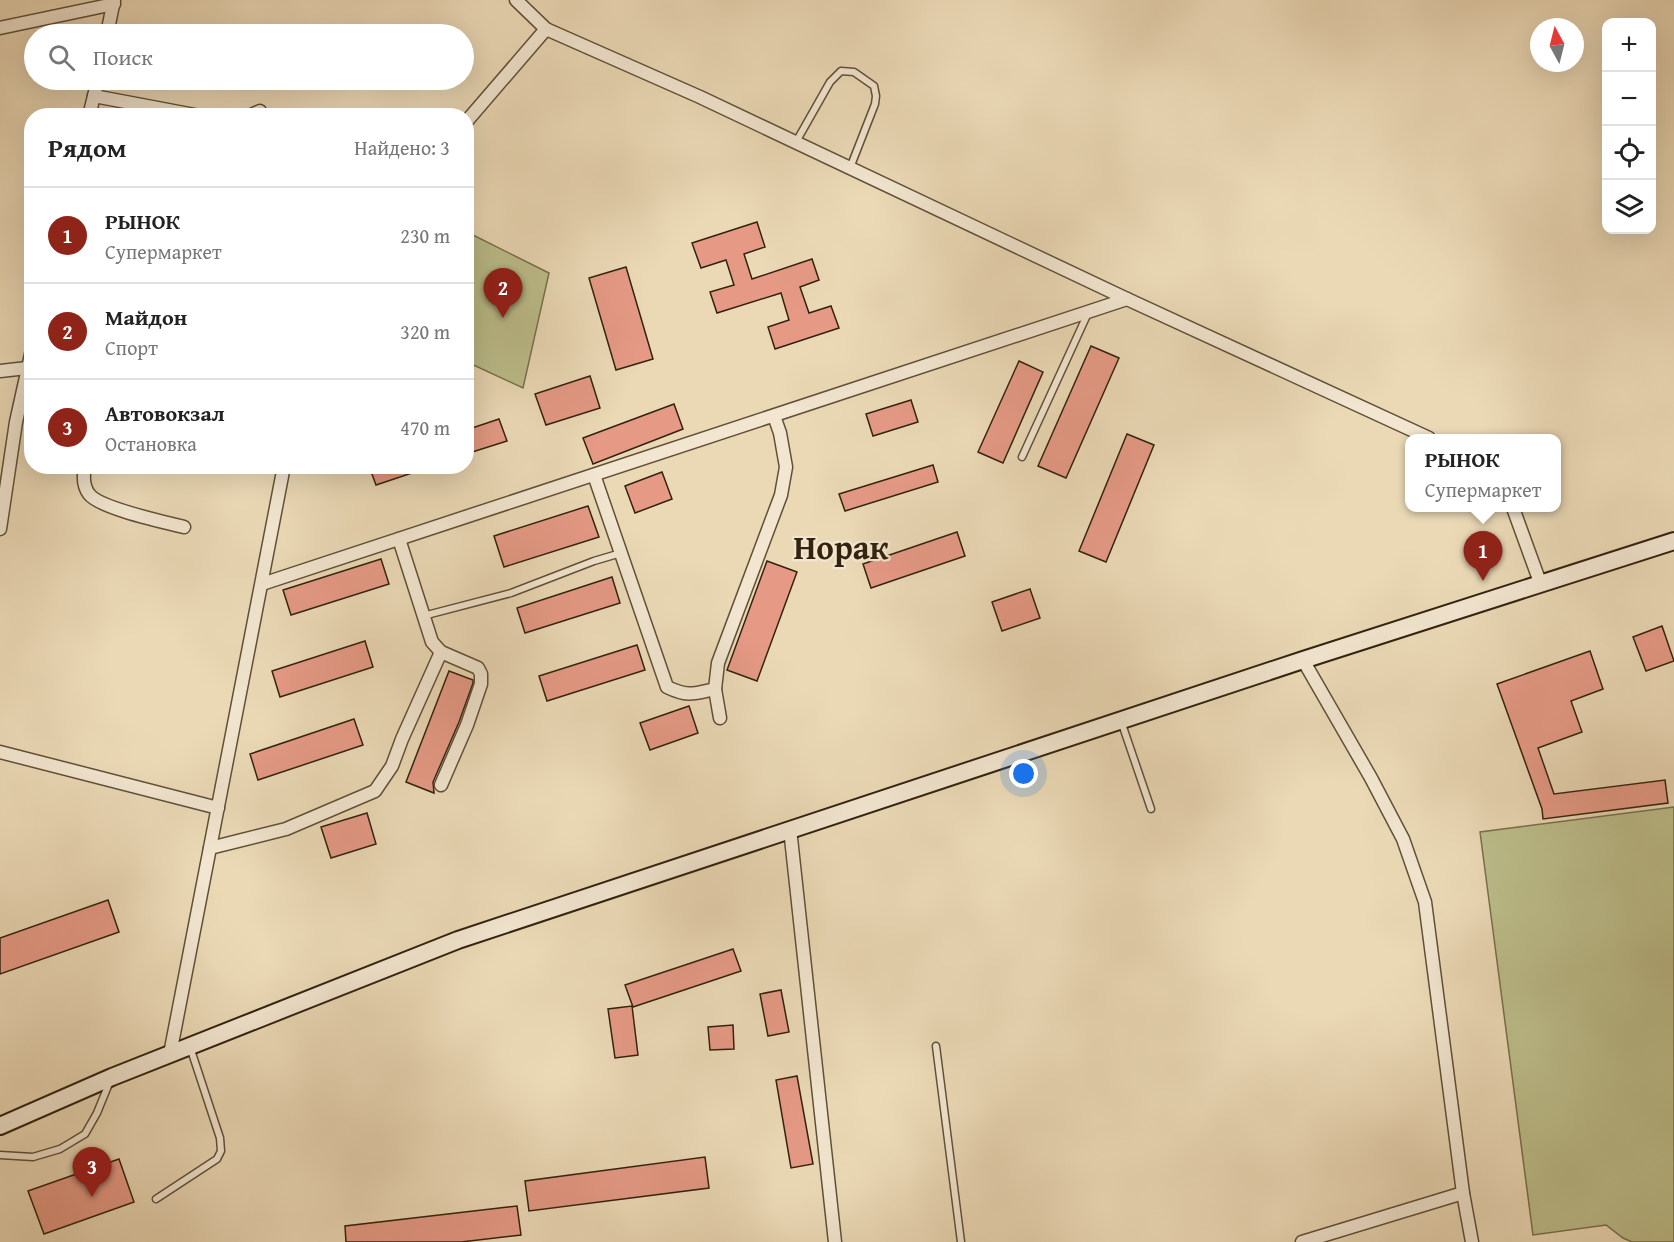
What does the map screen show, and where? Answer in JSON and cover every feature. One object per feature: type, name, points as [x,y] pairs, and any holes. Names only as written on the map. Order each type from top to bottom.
[{"type":"main road","points":[[0,1126],[112,1077],[458,940],[1303,660],[1674,541]]},
{"type":"street","points":[[516,0],[546,29],[796,142],[1127,299],[1420,434]]},
{"type":"street","points":[[0,28],[114,2],[109,24]]},
{"type":"street","points":[[474,113],[546,29]]},
{"type":"street","points":[[91,108],[96,90]]},
{"type":"street","points":[[94,96],[158,108]]},
{"type":"street","points":[[262,584],[1127,299]]},
{"type":"street","points":[[0,371],[24,369]]},
{"type":"street","points":[[0,529],[16,422],[24,389]]},
{"type":"street","points":[[720,718],[715,689],[718,663],[781,495],[786,467],[780,433],[774,416]]},
{"type":"street","points":[[85,474],[84,486],[90,497],[106,505],[184,527]]},
{"type":"street","points":[[170,1054],[283,474]]},
{"type":"street","points":[[594,475],[667,687],[682,694],[715,689]]},
{"type":"street","points":[[1515,512],[1541,585]]},
{"type":"street","points":[[399,539],[432,642],[441,652],[478,668],[482,674],[481,684],[467,725],[441,786]]},
{"type":"street","points":[[210,848],[286,829],[375,791],[392,766],[441,652]]},
{"type":"street","points":[[1303,660],[1371,778],[1403,839],[1425,902],[1463,1193],[1472,1242]]},
{"type":"street","points":[[0,752],[218,808]]},
{"type":"street","points":[[790,830],[835,1242]]},
{"type":"street","points":[[1302,1242],[1463,1193]]},
{"type":"lane","points":[[796,142],[830,82],[841,71],[854,72],[874,86],[876,96],[850,168]]},
{"type":"lane","points":[[1022,457],[1088,312]]},
{"type":"lane","points":[[423,616],[510,593],[621,553]]},
{"type":"lane","points":[[1121,720],[1151,810]]},
{"type":"lane","points":[[156,1199],[217,1160],[221,1151],[220,1138],[190,1046]]},
{"type":"lane","points":[[936,1046],[961,1242]]},
{"type":"lane","points":[[0,1155],[33,1157],[60,1149],[85,1134],[97,1113],[112,1077]]},
{"type":"green space","points":[[474,236],[549,273],[523,388],[474,365]]},
{"type":"green space","points":[[1674,807],[1674,1242],[1632,1242],[1606,1225],[1533,1235],[1480,832]]},
{"type":"building","points":[[757,222],[765,247],[744,254],[752,279],[812,259],[819,280],[800,287],[809,313],[831,306],[839,328],[775,349],[768,327],[789,320],[781,293],[717,313],[710,292],[734,285],[726,260],[701,268],[692,243]]},
{"type":"building","points":[[626,267],[653,359],[616,370],[589,278]]},
{"type":"building","points":[[1091,346],[1119,358],[1066,478],[1038,466]]},
{"type":"building","points":[[1019,361],[1043,372],[1003,463],[978,452]]},
{"type":"building","points":[[590,376],[600,408],[546,425],[535,394]]},
{"type":"building","points":[[911,400],[918,422],[873,436],[866,414]]},
{"type":"building","points":[[674,404],[683,429],[593,464],[583,438]]},
{"type":"building","points":[[499,419],[507,441],[474,451],[474,427]]},
{"type":"building","points":[[1127,434],[1154,445],[1106,562],[1079,551]]},
{"type":"building","points":[[933,465],[938,482],[845,511],[839,494]]},
{"type":"building","points":[[662,472],[672,499],[635,513],[625,486]]},
{"type":"building","points":[[372,474],[409,474],[376,485]]},
{"type":"building","points":[[588,506],[599,537],[504,567],[494,536]]},
{"type":"building","points":[[957,532],[965,556],[871,588],[863,564]]},
{"type":"building","points":[[381,559],[389,584],[291,615],[283,590]]},
{"type":"building","points":[[767,561],[797,572],[757,681],[727,670]]},
{"type":"building","points":[[612,577],[620,603],[525,633],[517,608]]},
{"type":"building","points":[[1030,589],[1040,618],[1002,631],[992,602]]},
{"type":"building","points":[[1662,626],[1674,661],[1646,671],[1633,637]]},
{"type":"building","points":[[365,641],[373,667],[280,697],[272,671]]},
{"type":"building","points":[[637,645],[645,670],[547,701],[539,676]]},
{"type":"building","points":[[1590,651],[1603,689],[1571,701],[1582,732],[1538,748],[1554,794],[1665,780],[1668,803],[1543,819],[1542,809],[1497,684]]},
{"type":"building","points":[[449,671],[473,680],[473,683],[433,782],[434,793],[406,782]]},
{"type":"building","points":[[689,706],[698,733],[650,750],[640,723]]},
{"type":"building","points":[[354,719],[363,745],[258,780],[250,754]]},
{"type":"building","points":[[367,813],[376,844],[331,858],[321,827]]},
{"type":"building","points":[[108,900],[119,932],[0,974],[0,938]]},
{"type":"building","points":[[733,949],[741,971],[633,1007],[625,985]]},
{"type":"building","points":[[781,990],[789,1032],[768,1036],[760,994]]},
{"type":"building","points":[[632,1006],[638,1055],[615,1058],[608,1009]]},
{"type":"building","points":[[733,1025],[734,1049],[710,1050],[708,1027]]},
{"type":"building","points":[[797,1076],[813,1164],[791,1168],[776,1080]]},
{"type":"building","points":[[705,1157],[709,1188],[529,1211],[525,1181]]},
{"type":"building","points":[[119,1159],[134,1202],[44,1234],[28,1191]]},
{"type":"building","points":[[517,1206],[521,1235],[461,1242],[346,1242],[345,1226]]},
{"type":"place","name":"Майдон","points":[[503,318]]},
{"type":"place","name":"РЫНОК","points":[[1483,581]]},
{"type":"place","name":"Автовокзал","points":[[92,1197]]},
{"type":"district","name":"Норак","points":[[841,547]]}]
